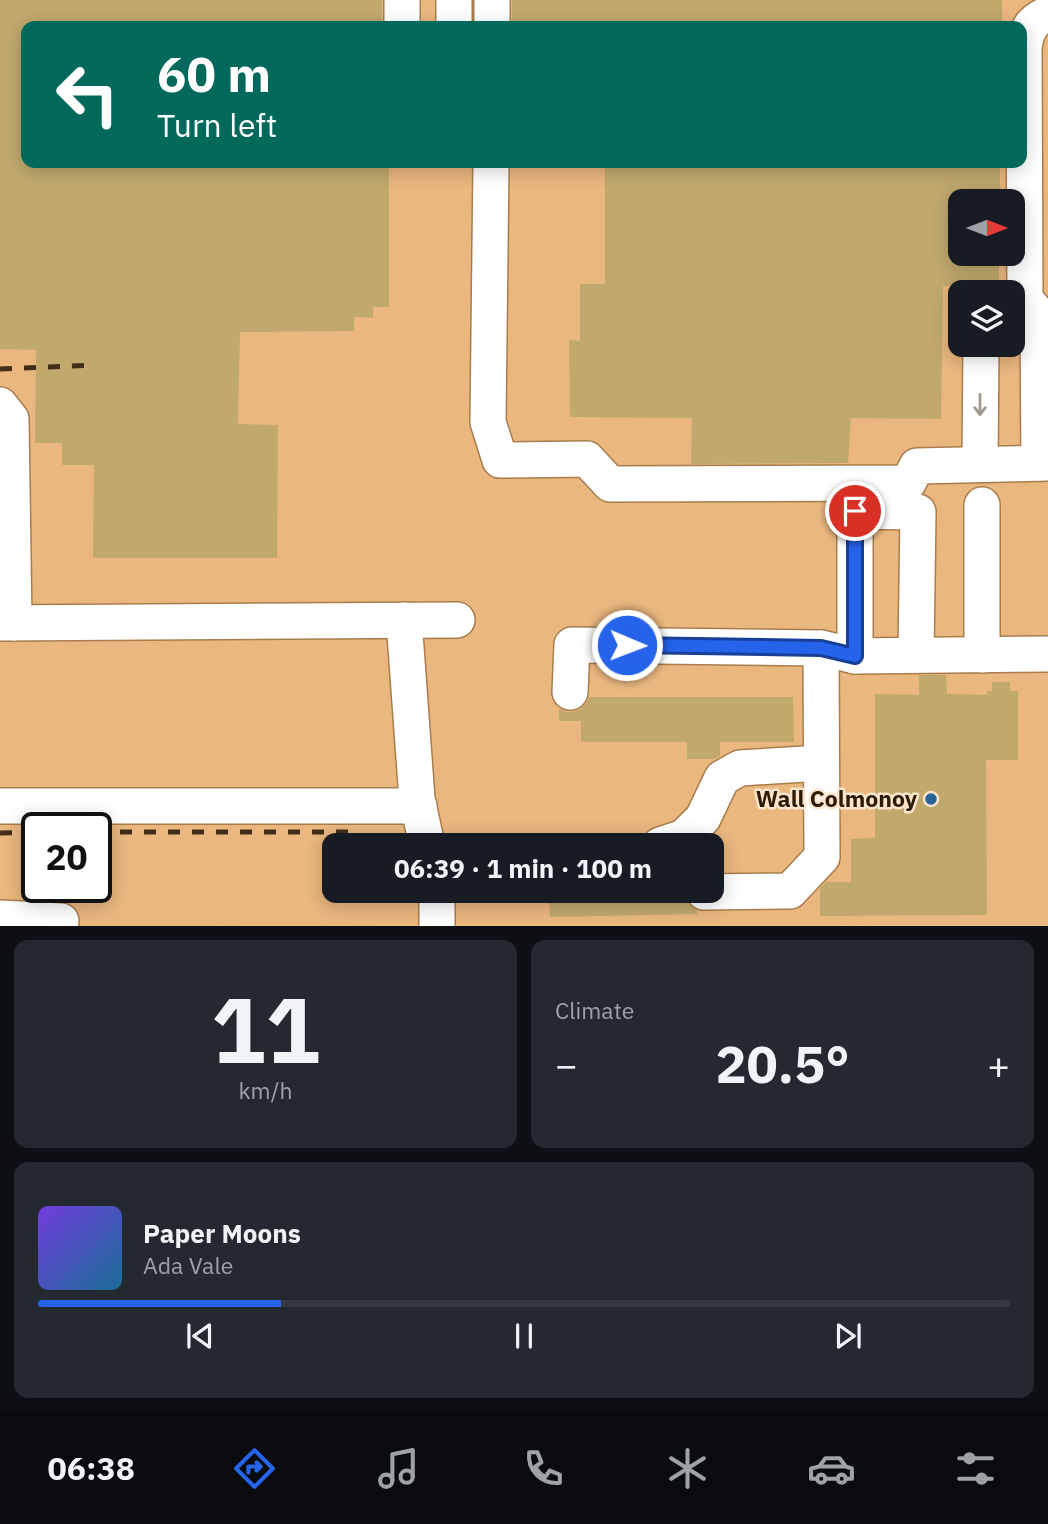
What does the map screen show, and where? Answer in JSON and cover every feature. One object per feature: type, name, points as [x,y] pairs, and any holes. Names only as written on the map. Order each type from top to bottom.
[{"type":"lane","points":[[402,0],[402,21]]},
{"type":"lane","points":[[454,0],[454,21]]},
{"type":"lane","points":[[492,0],[492,21]]},
{"type":"lane","points":[[1027,31],[1035,19],[1048,14]]},
{"type":"lane","points":[[491,168],[488,422],[500,460],[587,459],[610,484],[908,483],[917,466],[1044,463],[1038,314],[1025,304]]},
{"type":"lane","points":[[1019,280],[1022,168]]},
{"type":"lane","points":[[980,464],[981,357]]},
{"type":"lane","points":[[0,405],[11,419],[7,623],[457,620]]},
{"type":"lane","points":[[982,505],[982,655]]},
{"type":"lane","points":[[855,656],[855,511],[918,512],[916,655]]},
{"type":"lane","points":[[404,620],[419,806],[425,833]]},
{"type":"lane","points":[[570,692],[572,645],[821,648],[855,656],[1048,654]]},
{"type":"lane","points":[[724,892],[790,891],[822,857],[821,648]]},
{"type":"lane","points":[[687,833],[703,818],[722,778],[740,768],[821,763]]},
{"type":"lane","points":[[0,806],[419,806]]},
{"type":"lane","points":[[436,903],[437,926]]},
{"type":"lane","points":[[0,918],[61,921]]},
{"type":"shaded area","points":[[0,0],[1048,0],[1048,925],[0,926]]},
{"type":"building","points":[[0,0],[382,0],[382,21],[21,21],[21,168],[389,168],[389,307],[373,307],[373,318],[354,317],[354,331],[240,332],[238,424],[278,425],[277,558],[93,558],[94,465],[62,465],[62,443],[35,443],[36,350],[0,349]]},
{"type":"building","points":[[512,0],[1002,0],[1002,21],[512,21]]},
{"type":"building","points":[[605,168],[1000,168],[1000,189],[948,189],[948,266],[999,266],[999,280],[948,280],[948,286],[943,286],[941,419],[851,418],[848,463],[691,464],[692,418],[570,417],[569,340],[580,341],[580,284],[605,284]]},
{"type":"building","name":"Wall Colmonoy","points":[[919,675],[946,675],[947,694],[987,695],[987,691],[992,691],[992,682],[1010,682],[1010,691],[1018,691],[1018,760],[986,760],[987,915],[820,916],[820,888],[826,882],[851,882],[851,839],[875,838],[875,694],[919,695]]},
{"type":"building","points":[[589,697],[793,697],[794,742],[720,742],[720,756],[714,759],[687,759],[687,742],[581,742],[581,721],[559,721],[559,709],[568,712],[579,710]]},
{"type":"building","points":[[549,903],[687,903],[697,910],[697,914],[550,917]]},
{"type":"railway","points":[[0,369],[94,365]]},
{"type":"railway","points":[[0,833],[21,832]]},
{"type":"railway","points":[[112,832],[356,832]]},
{"type":"place","name":"Wall Colmonoy","points":[[931,799]]},
{"type":"route","points":[[627,645],[821,648],[855,656],[855,511]]}]
